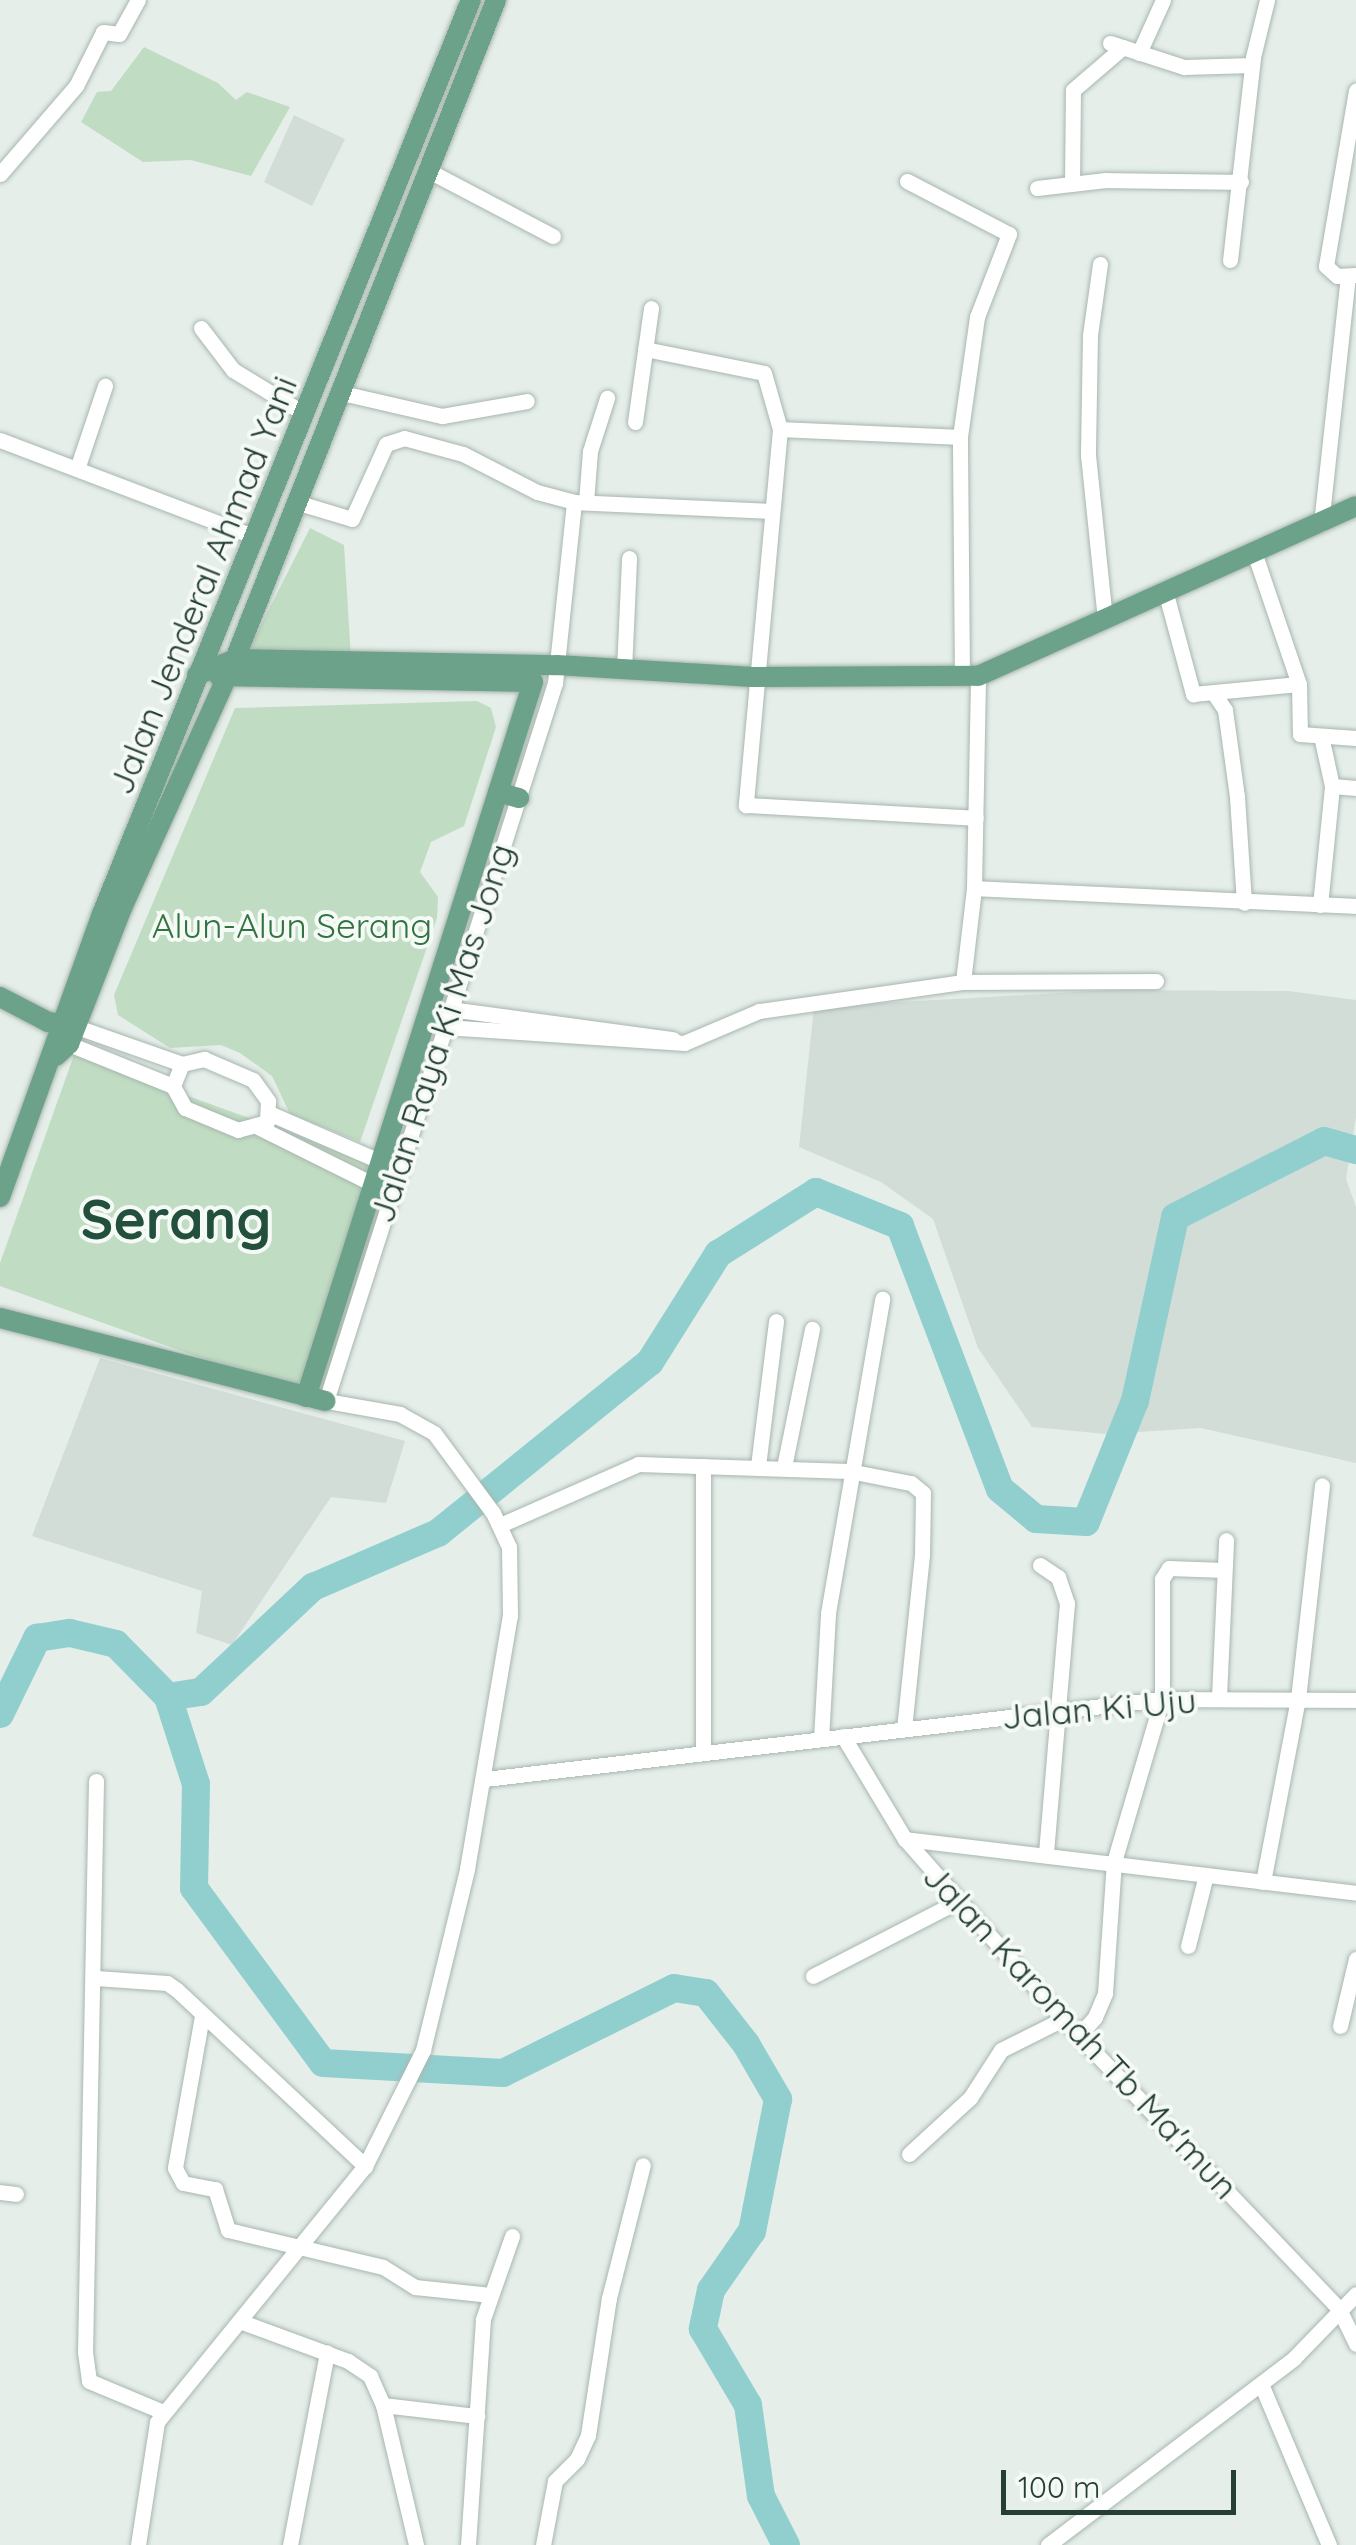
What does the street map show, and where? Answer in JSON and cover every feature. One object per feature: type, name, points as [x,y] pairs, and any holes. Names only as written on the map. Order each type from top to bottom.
[{"type":"main road","name":"Jalan Jenderal Ahmad Yani","points":[[0,1197],[197,674],[337,340],[470,0]]},
{"type":"main road","name":"Jalan Jenderal Ahmad Yani","points":[[62,1035],[232,667],[496,0]]},
{"type":"main road","points":[[337,340],[360,349]]},
{"type":"main road","points":[[197,674],[232,667],[413,671],[557,665],[753,677],[970,676],[1166,594],[1356,506]]},
{"type":"main road","points":[[0,1318],[316,1399],[379,1187],[376,1161],[508,795],[533,682],[413,671]]},
{"type":"main road","points":[[0,997],[62,1035]]},
{"type":"street","points":[[0,174],[76,86],[103,32],[119,34],[138,0]]},
{"type":"street","points":[[1072,184],[1073,90],[1124,48],[1163,0]]},
{"type":"street","points":[[1230,260],[1252,65],[1267,0]]},
{"type":"street","points":[[1124,48],[1184,67],[1252,65]]},
{"type":"street","points":[[1321,524],[1352,275],[1326,266],[1356,90]]},
{"type":"street","points":[[429,171],[554,236]]},
{"type":"street","points":[[907,182],[1009,234],[977,317],[960,437],[976,818],[974,888],[963,982]]},
{"type":"street","points":[[1037,188],[1240,182]]},
{"type":"street","points":[[1100,264],[1090,336],[1088,455],[1104,620]]},
{"type":"street","points":[[634,422],[651,308]]},
{"type":"street","points":[[201,328],[233,370],[305,414]]},
{"type":"street","points":[[644,349],[764,373],[780,429],[753,677],[748,808],[976,818]]},
{"type":"street","points":[[77,469],[106,386]]},
{"type":"street","points":[[342,393],[442,416],[528,401]]},
{"type":"street","name":"Jalan Raya Ki Mas Jong","points":[[379,1187],[397,1169],[445,1027],[508,795],[557,665],[580,502],[590,451],[607,398]]},
{"type":"street","points":[[780,429],[960,437]]},
{"type":"street","points":[[299,503],[352,519],[386,444],[404,438],[463,454],[537,492],[580,502],[771,511]]},
{"type":"street","points":[[0,440],[254,536]]},
{"type":"street","points":[[1254,552],[1299,684],[1300,734],[1356,738]]},
{"type":"street","points":[[624,670],[629,558]]},
{"type":"street","points":[[1166,594],[1193,694],[1215,695],[1299,684]]},
{"type":"street","points":[[1215,695],[1225,710],[1237,797],[1244,903]]},
{"type":"street","points":[[1320,905],[1332,786],[1321,736]]},
{"type":"street","points":[[1332,786],[1356,788]]},
{"type":"street","points":[[974,888],[1356,906]]},
{"type":"street","points":[[445,1027],[684,1044],[759,1011],[963,982],[1156,981]]},
{"type":"street","points":[[450,1009],[660,1033],[684,1044]]},
{"type":"street","points":[[62,1035],[182,1064],[204,1059],[252,1080],[270,1114],[397,1169]]},
{"type":"street","points":[[62,1035],[173,1086],[185,1108],[238,1130],[258,1128],[379,1187]]},
{"type":"street","points":[[173,1086],[182,1064]]},
{"type":"street","points":[[258,1128],[270,1114]]},
{"type":"street","points":[[821,1739],[828,1612],[882,1299]]},
{"type":"street","points":[[758,1466],[776,1321]]},
{"type":"street","points":[[784,1467],[812,1329]]},
{"type":"street","points":[[138,2545],[151,2439],[163,2412],[304,2247],[365,2166],[423,2050],[485,1779],[513,1585],[497,1519],[448,1448],[400,1414],[316,1399]]},
{"type":"street","points":[[497,1519],[623,1466],[784,1467],[850,1471],[911,1483],[922,1492],[904,1729]]},
{"type":"street","points":[[703,1466],[704,1753]]},
{"type":"street","points":[[1263,1882],[1298,1699],[1322,1485]]},
{"type":"street","points":[[1219,1697],[1226,1540]]},
{"type":"street","points":[[1040,1565],[1058,1577],[1066,1603],[1046,1853]]},
{"type":"street","points":[[1079,2034],[1096,2018],[1104,1993],[1114,1862],[1162,1699],[1164,1574],[1169,1568],[1224,1570]]},
{"type":"street","name":"Jalan Ki Uju","points":[[485,1779],[1162,1699],[1356,1700]]},
{"type":"street","name":"Jalan Karomah Tb Ma'mun","points":[[844,1736],[905,1840],[1063,2019],[1339,2309],[1356,2344]]},
{"type":"street","points":[[96,1781],[96,1978],[87,2369],[90,2382],[163,2412]]},
{"type":"street","points":[[905,1840],[1046,1853],[1356,1894]]},
{"type":"street","points":[[1188,1946],[1206,1875]]},
{"type":"street","points":[[812,1976],[958,1901]]},
{"type":"street","points":[[1340,2026],[1356,1959]]},
{"type":"street","points":[[96,1978],[167,1984],[365,2166]]},
{"type":"street","points":[[202,2016],[187,2078],[177,2178],[215,2189],[228,2230],[383,2267],[414,2287],[491,2295]]},
{"type":"street","points":[[909,2154],[970,2098],[990,2059],[1063,2019]]},
{"type":"street","points":[[543,2545],[555,2481],[578,2459],[588,2436],[609,2298],[643,2165]]},
{"type":"street","points":[[468,2545],[483,2318],[512,2236]]},
{"type":"street","points":[[1048,2545],[1262,2384],[1356,2294]]},
{"type":"street","points":[[242,2322],[326,2353],[370,2376],[383,2405],[416,2545]]},
{"type":"street","points":[[290,2545],[326,2353]]},
{"type":"street","points":[[1262,2384],[1328,2545]]},
{"type":"street","points":[[383,2405],[477,2416]]},
{"type":"shaded area","points":[[294,115],[345,139],[312,206],[264,182]]},
{"type":"shaded area","points":[[1111,990],[1288,991],[1356,1000],[1356,1117],[1346,1179],[1356,1207],[1356,1463],[1201,1428],[1106,1434],[1032,1427],[978,1348],[933,1219],[881,1182],[799,1147],[814,1007]]},
{"type":"shaded area","points":[[100,1358],[405,1441],[386,1503],[331,1497],[232,1645],[196,1633],[202,1591],[32,1536]]},
{"type":"green space","points":[[144,47],[218,83],[236,100],[247,92],[290,107],[251,176],[191,160],[143,162],[81,122],[97,92],[111,91]]},
{"type":"green space","points":[[310,528],[344,545],[351,658],[249,649]]},
{"type":"green space","name":"Alun-Alun Serang","points":[[477,701],[491,708],[496,727],[464,826],[431,842],[420,872],[438,897],[437,918],[360,1142],[290,1114],[272,1076],[240,1053],[221,1045],[170,1048],[118,1015],[114,995],[235,708]]},
{"type":"green space","points":[[74,1055],[399,1172],[318,1400],[0,1286],[0,1263]]},
{"type":"waterway","points":[[0,1714],[37,1638],[70,1633],[116,1644],[168,1697],[201,1692],[313,1587],[438,1533],[650,1362],[718,1254],[816,1192],[900,1226],[1000,1489],[1036,1519],[1086,1522],[1135,1401],[1175,1217],[1324,1141],[1356,1150]]},
{"type":"waterway","points":[[168,1697],[196,1784],[194,1888],[323,2063],[503,2073],[674,1988],[706,1993],[746,2044],[778,2099],[752,2231],[711,2290],[703,2329],[748,2405],[761,2496],[786,2545]]},
{"type":"district","name":"Serang","points":[[176,1219]]}]
